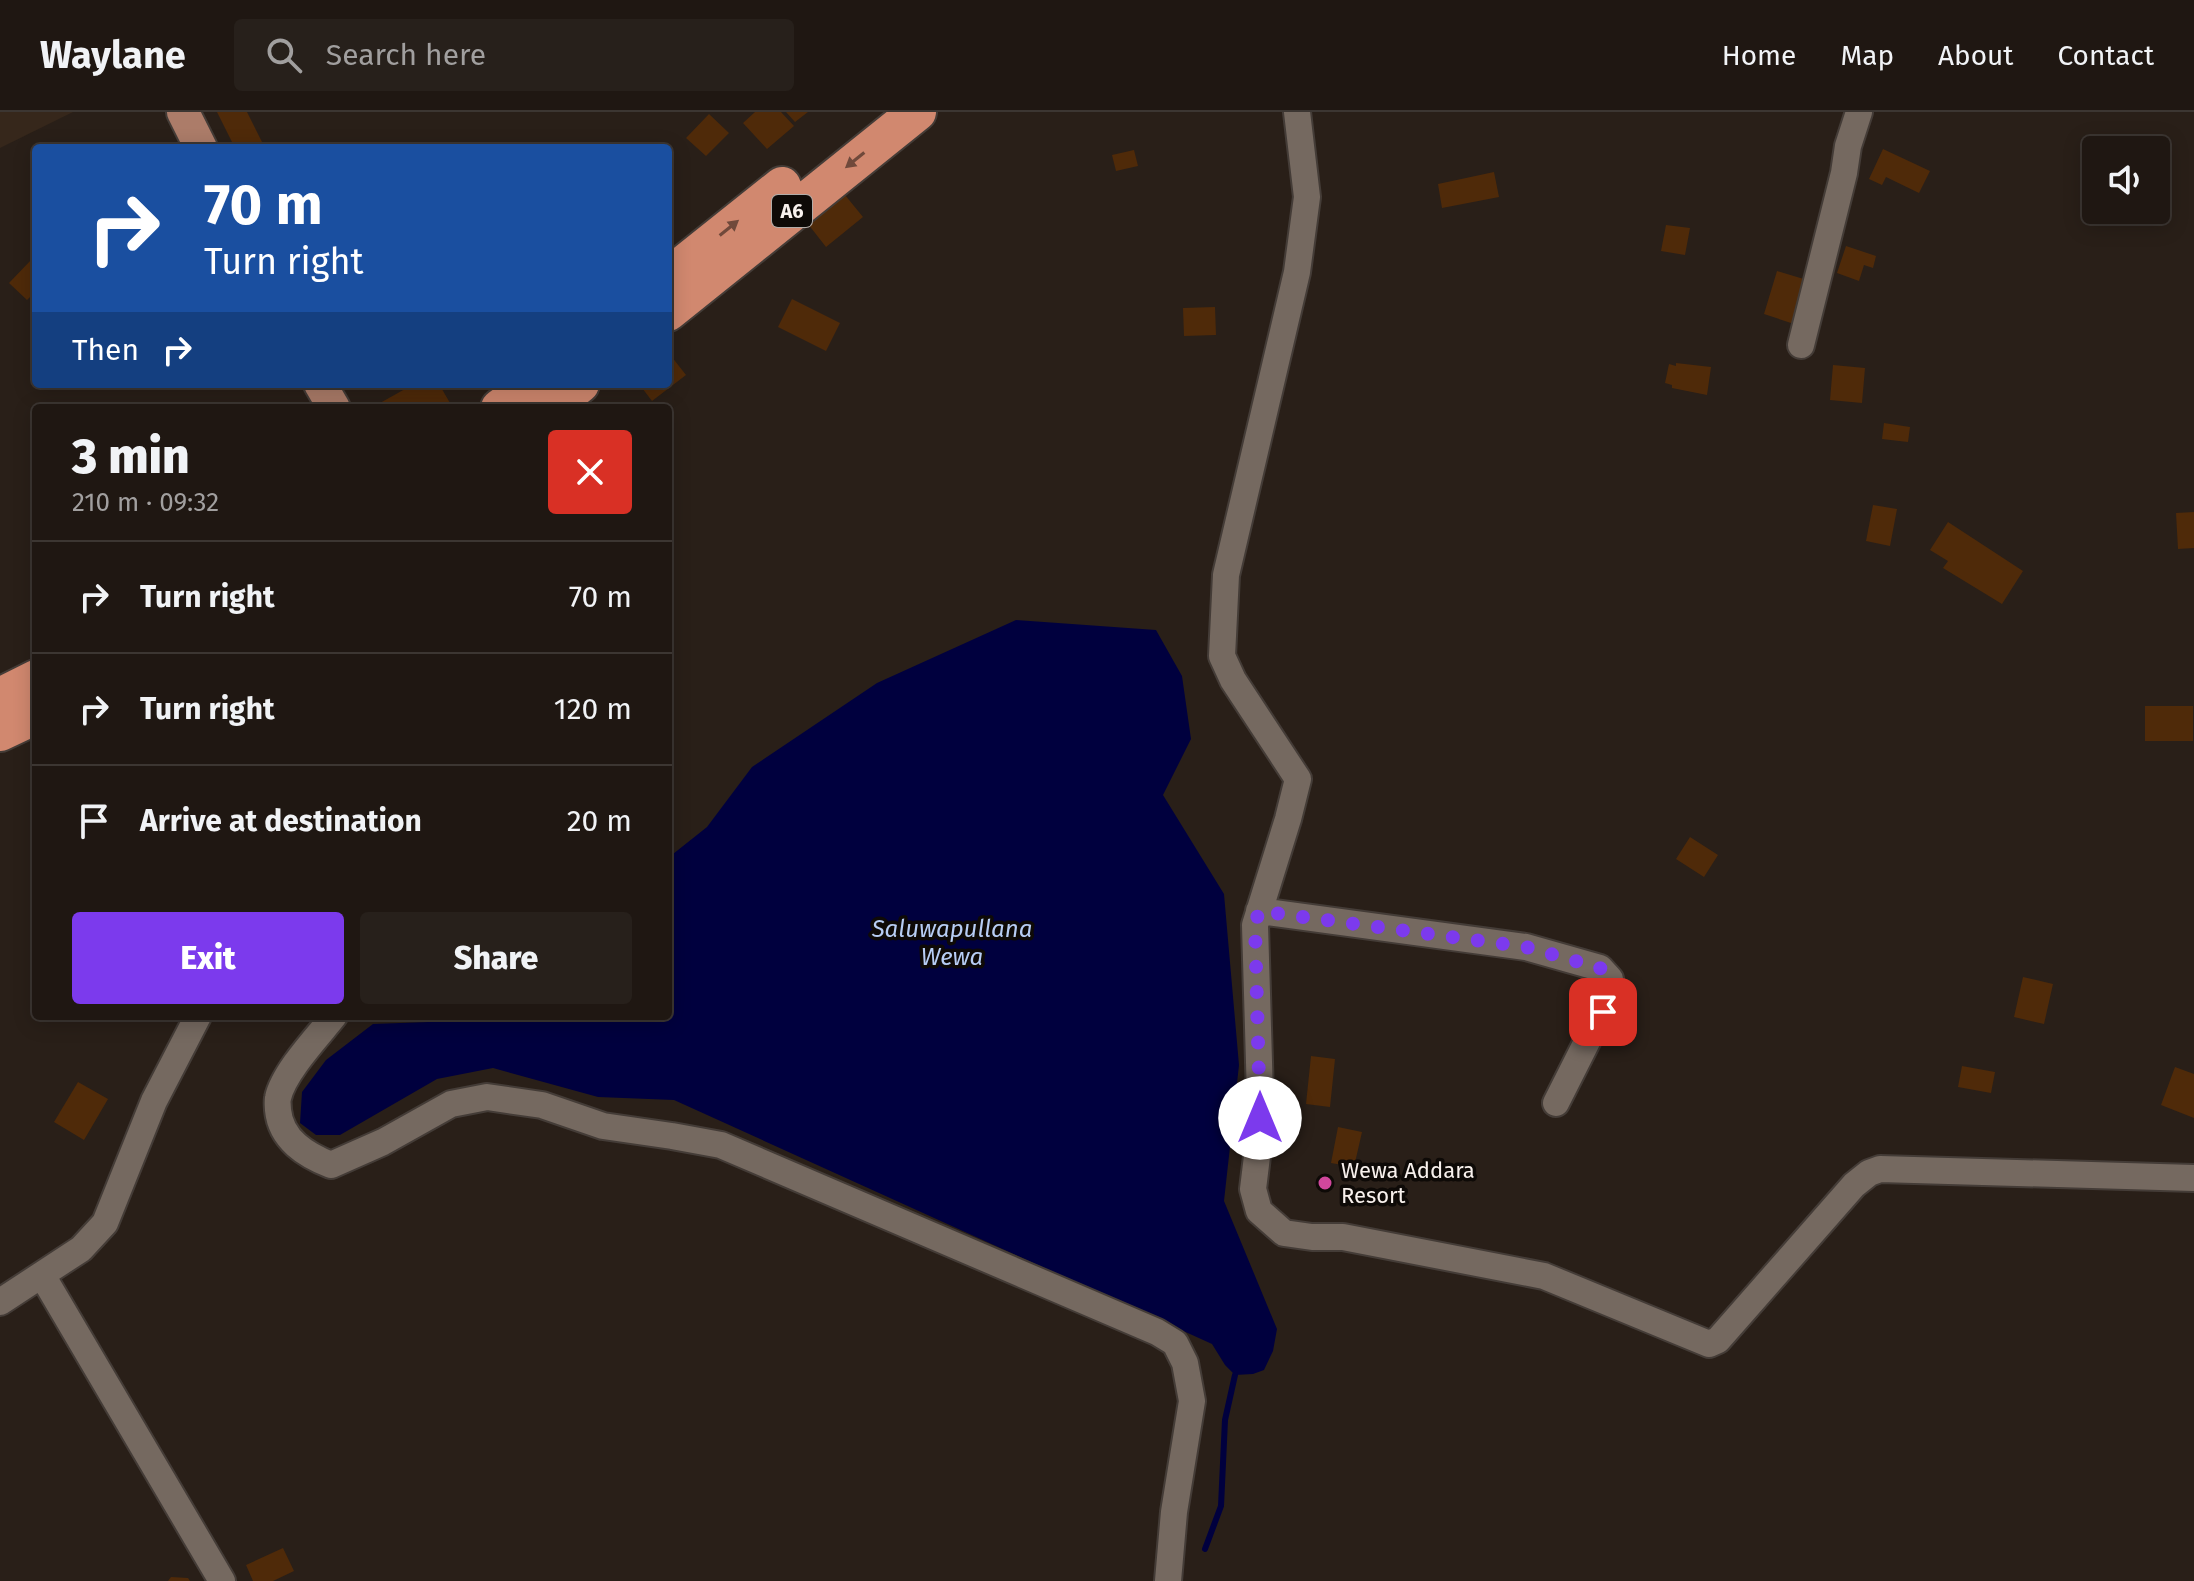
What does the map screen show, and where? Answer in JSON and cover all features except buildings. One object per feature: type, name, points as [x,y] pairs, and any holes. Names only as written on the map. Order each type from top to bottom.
[{"type":"highway","name":"A6","points":[[672,274],[875,112]]},
{"type":"highway","name":"A6","points":[[672,309],[917,112]]},
{"type":"highway","points":[[506,404],[528,388]]},
{"type":"highway","points":[[555,404],[575,388]]},
{"type":"highway","points":[[10,714],[32,684]]},
{"type":"main road","points":[[183,112],[199,144]]},
{"type":"street","points":[[1297,112],[1307,197],[1297,272],[1226,575],[1222,656],[1233,680],[1298,779],[1255,925],[1260,1096],[1253,1189],[1259,1211],[1284,1233],[1343,1237],[1544,1276],[1709,1344],[1718,1340],[1854,1185],[1880,1169],[2194,1178]]},
{"type":"street","points":[[1801,345],[1848,146],[1859,112]]},
{"type":"street","points":[[1259,911],[1526,947],[1600,968],[1610,979],[1611,994],[1556,1103]]},
{"type":"street","points":[[0,1302],[81,1249],[105,1223],[154,1101],[196,1020]]},
{"type":"street","points":[[331,1020],[289,1075],[277,1099],[279,1122],[294,1144],[311,1157],[331,1165],[383,1142],[451,1104],[487,1097],[542,1105],[603,1126],[721,1145],[1157,1332],[1175,1343],[1185,1363],[1192,1401],[1174,1512],[1168,1581]]},
{"type":"street","points":[[42,1275],[222,1581]]},
{"type":"shaded area","points":[[0,112],[73,112],[0,148]]},
{"type":"water","name":"Saluwapullana Wewa","points":[[1016,620],[1156,630],[1182,676],[1191,739],[1163,795],[1224,894],[1239,1065],[1224,1201],[1277,1329],[1273,1351],[1264,1370],[1235,1375],[1212,1344],[674,1100],[598,1097],[493,1068],[437,1079],[340,1135],[316,1135],[300,1123],[302,1092],[326,1060],[373,1024],[431,1020],[672,1020],[672,855],[707,827],[752,767],[877,683]]},
{"type":"waterway","points":[[1205,1549],[1221,1506],[1225,1420],[1235,1375]]},
{"type":"place","name":"Wewa Addara Resort","points":[[1325,1183]]},
{"type":"route","points":[[1260,1118],[1255,925],[1259,911],[1526,947],[1600,968],[1610,979],[1611,994],[1603,1012]]}]
